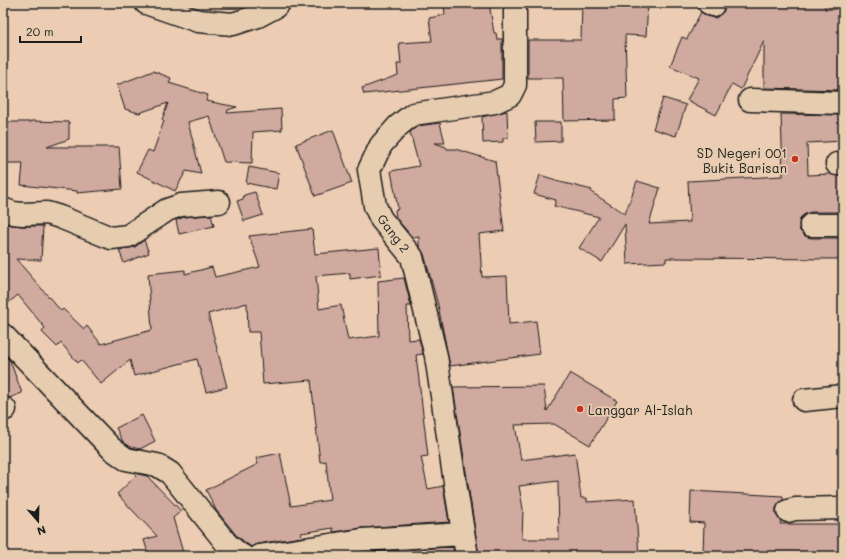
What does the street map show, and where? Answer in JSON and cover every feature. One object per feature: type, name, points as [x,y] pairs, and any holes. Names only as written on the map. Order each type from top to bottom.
[{"type":"street","points":[[146,3],[198,21],[233,24],[258,16],[275,7],[279,3]]},
{"type":"street","name":"Gang 2","points":[[467,556],[436,356],[412,257],[381,220],[375,206],[370,170],[382,145],[398,126],[413,114],[495,102],[510,95],[515,85],[515,3]]},
{"type":"street","points":[[750,100],[843,103]]},
{"type":"street","points":[[3,209],[13,213],[23,214],[47,213],[111,238],[128,236],[167,210],[181,205],[219,202]]},
{"type":"street","points":[[811,226],[843,225]]},
{"type":"street","points":[[3,335],[112,449],[126,459],[157,465],[170,473],[227,544],[243,556]]},
{"type":"street","points":[[804,400],[843,396]]},
{"type":"street","points":[[788,510],[795,508],[843,508]]},
{"type":"street","points":[[259,556],[362,540],[463,534]]},
{"type":"building","points":[[444,3],[489,3],[494,33],[496,33],[497,39],[502,39],[502,79],[364,94],[362,88],[398,75],[397,64],[401,64],[399,43],[432,41],[429,18],[445,15]]},
{"type":"building","points":[[582,3],[648,3],[646,36],[625,35],[627,98],[615,99],[615,120],[564,121],[563,78],[528,78],[528,40],[581,40]]},
{"type":"building","points":[[725,3],[825,3],[825,9],[843,9],[843,90],[764,88],[764,41],[741,89],[732,84],[716,115],[687,100],[699,78],[670,66],[682,37],[687,39],[701,12],[707,16],[716,18],[724,11]]},
{"type":"building","points":[[153,71],[171,78],[169,83],[208,95],[206,101],[237,107],[228,110],[227,113],[281,109],[282,130],[253,132],[252,163],[224,162],[209,116],[188,122],[201,174],[186,171],[175,191],[137,172],[148,150],[153,152],[164,121],[162,120],[168,103],[139,113],[125,109],[117,85]]},
{"type":"building","points":[[663,98],[686,105],[676,136],[653,129]]},
{"type":"building","points":[[507,111],[508,138],[503,138],[503,142],[483,143],[482,117]]},
{"type":"building","points":[[781,114],[843,115],[843,141],[807,143],[808,175],[830,174],[843,176],[843,212],[811,212],[800,218],[799,225],[800,231],[805,236],[811,238],[843,238],[843,259],[666,258],[666,262],[627,264],[625,224],[602,262],[579,248],[599,217],[554,206],[556,200],[534,194],[540,175],[556,181],[592,190],[591,192],[625,214],[637,181],[660,188],[649,224],[690,222],[688,181],[783,176]]},
{"type":"building","points":[[3,122],[69,122],[69,139],[47,147],[119,147],[122,189],[77,193],[77,191],[21,185],[23,163],[3,163]]},
{"type":"building","points":[[535,122],[561,122],[561,141],[536,142]]},
{"type":"building","points":[[440,123],[445,143],[435,143],[446,147],[447,149],[455,149],[495,161],[504,231],[479,234],[482,277],[507,276],[509,324],[536,321],[540,354],[450,366],[438,305],[424,254],[419,246],[419,237],[413,238],[396,218],[395,210],[398,209],[391,171],[419,166],[410,132],[418,126]]},
{"type":"building","points":[[333,130],[352,183],[315,196],[296,144]]},
{"type":"building","points":[[249,167],[279,173],[276,189],[246,183]]},
{"type":"building","points":[[255,192],[263,215],[244,221],[237,201],[243,199],[244,195]]},
{"type":"building","points":[[211,215],[214,226],[179,234],[176,220],[184,217]]},
{"type":"building","points":[[3,222],[22,226],[43,226],[41,260],[16,259],[61,311],[63,309],[84,329],[87,326],[101,344],[152,330],[148,274],[185,270],[185,274],[212,267],[215,277],[260,267],[249,236],[312,229],[315,254],[379,248],[381,275],[350,279],[350,273],[316,276],[319,309],[341,305],[348,340],[379,336],[378,281],[404,278],[411,306],[407,306],[408,340],[419,339],[423,354],[416,355],[428,456],[421,457],[428,489],[443,486],[449,522],[361,528],[333,532],[333,528],[301,533],[302,537],[257,544],[251,547],[236,535],[216,510],[206,490],[258,464],[256,458],[280,453],[291,506],[330,500],[326,461],[320,462],[311,380],[263,384],[259,332],[248,332],[247,303],[208,314],[227,387],[206,392],[197,359],[134,376],[130,360],[101,384],[81,360],[78,363],[61,343],[57,347],[42,332],[45,328],[18,295],[3,307]]},
{"type":"building","points":[[144,240],[149,253],[124,263],[119,250],[135,247]]},
{"type":"building","points":[[3,353],[10,361],[22,393],[9,398],[3,397]]},
{"type":"building","points":[[570,373],[617,401],[590,445],[554,424],[515,425],[521,460],[575,453],[581,498],[587,498],[587,502],[635,499],[639,556],[479,556],[453,387],[544,386],[547,411]],"holes":[[[558,481],[559,539],[522,539],[523,509],[519,486]]]},
{"type":"building","points":[[142,415],[155,441],[140,449],[131,447],[123,442],[116,428]]},
{"type":"building","points":[[138,474],[147,476],[181,511],[173,518],[184,556],[149,556],[144,540],[157,536],[117,494]]},
{"type":"building","points":[[691,491],[783,496],[783,500],[776,508],[776,515],[781,521],[780,524],[843,524],[843,556],[755,556],[703,553],[704,523],[690,522]]},
{"type":"building","points":[[453,547],[454,556],[340,556],[363,552]]},
{"type":"place","name":"SD Negeri 001 Bukit Barisan","points":[[795,159]]},
{"type":"place","name":"Langgar Al-Islah","points":[[580,409]]}]
